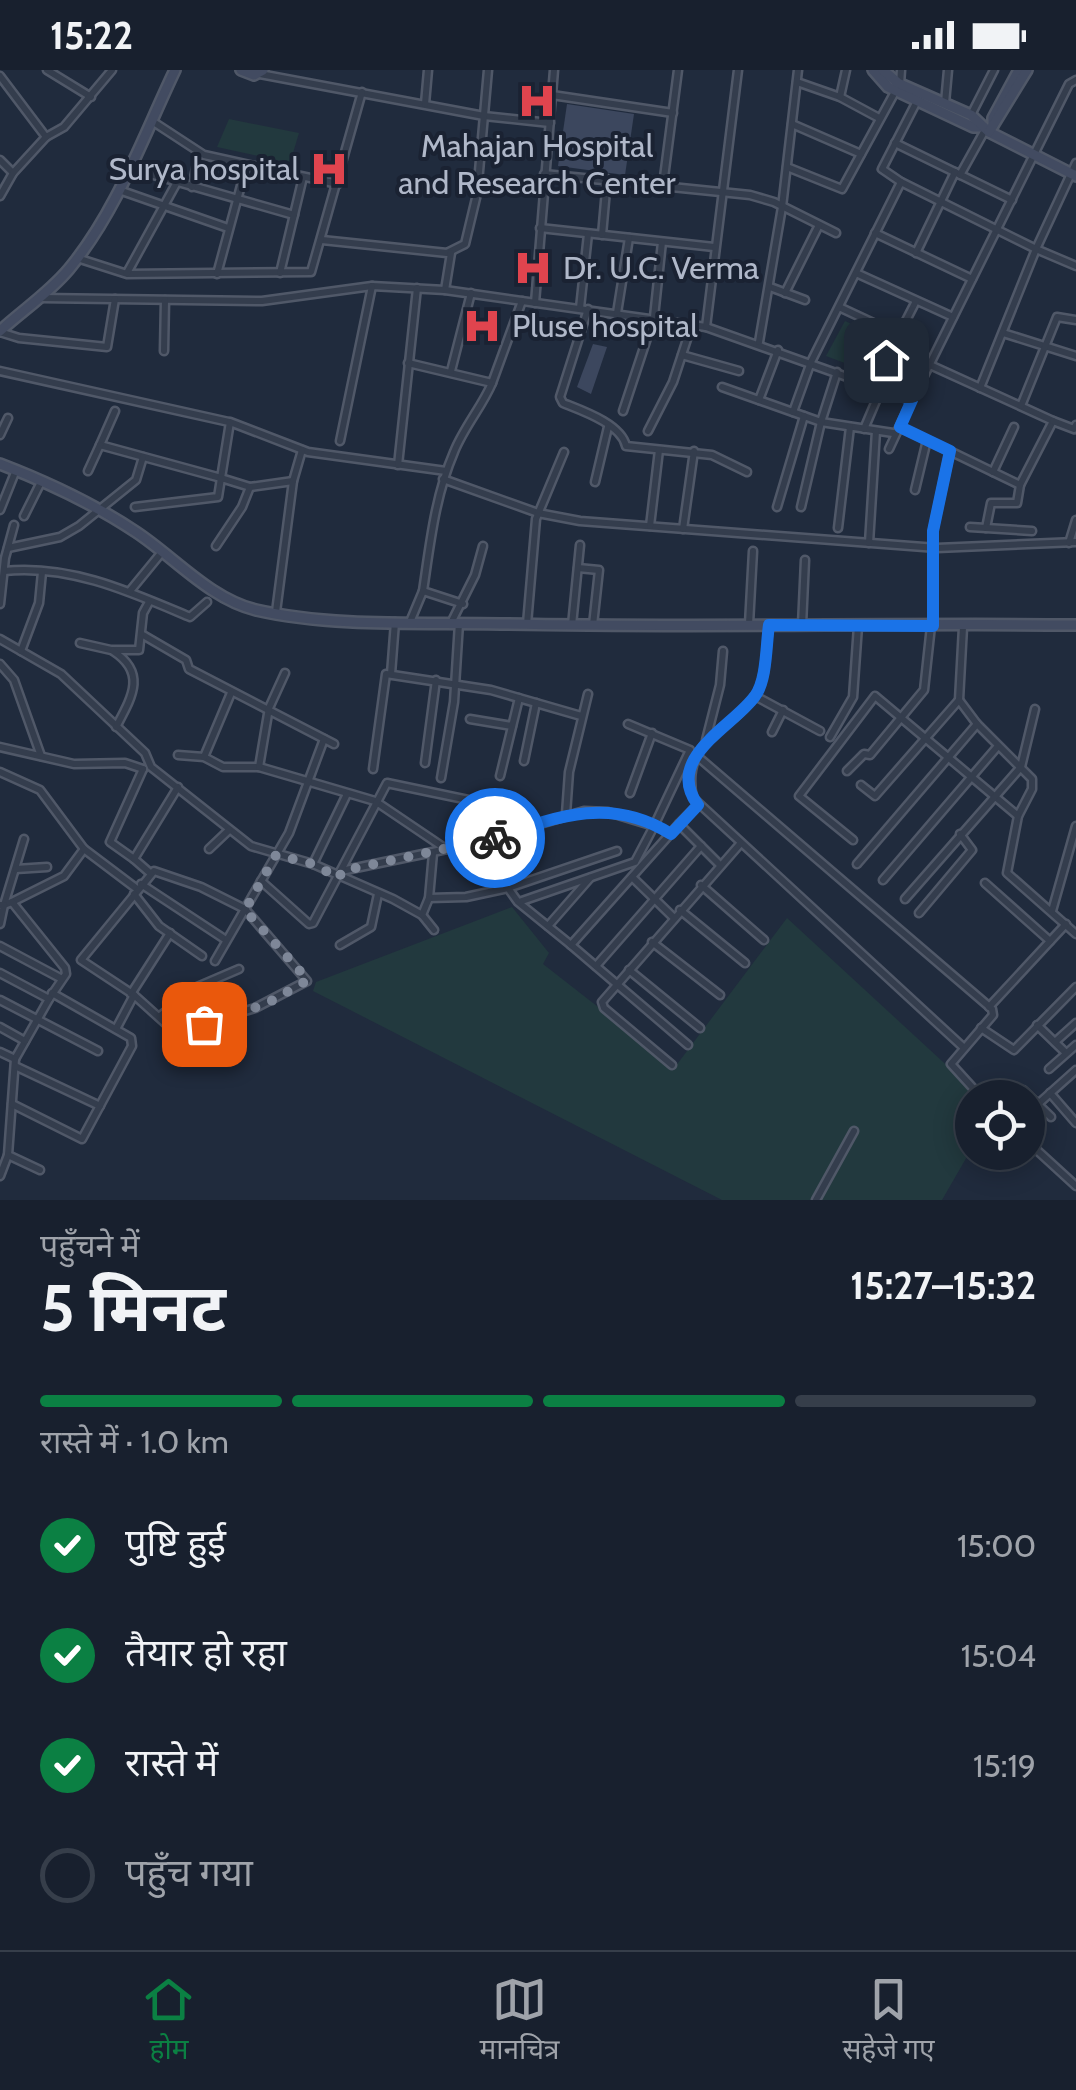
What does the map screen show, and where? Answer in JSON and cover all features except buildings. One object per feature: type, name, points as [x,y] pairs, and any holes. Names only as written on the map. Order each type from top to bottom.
[{"type":"main road","points":[[0,332],[40,298],[77,258],[119,190],[175,70]]},
{"type":"main road","points":[[242,70],[261,72]]},
{"type":"main road","points":[[872,70],[878,80],[945,103],[971,115],[987,129]]},
{"type":"main road","points":[[883,70],[917,101],[987,129],[1073,175]]},
{"type":"main road","points":[[987,129],[1019,70]]},
{"type":"main road","points":[[987,129],[1000,121],[1027,70]]},
{"type":"main road","points":[[0,464],[100,510],[237,603],[276,612],[395,622],[572,625],[1076,625]]},
{"type":"street","points":[[48,70],[91,97]]},
{"type":"street","points":[[0,196],[13,173],[46,137],[64,127],[112,70]]},
{"type":"street","points":[[425,104],[428,70]]},
{"type":"street","points":[[322,240],[450,253],[465,244],[470,232],[488,70]]},
{"type":"street","points":[[535,302],[554,70]]},
{"type":"street","points":[[664,185],[678,70]]},
{"type":"street","points":[[706,326],[738,70]]},
{"type":"street","points":[[759,342],[788,167],[798,70]]},
{"type":"street","points":[[840,97],[846,70]]},
{"type":"street","points":[[788,167],[840,190],[898,87],[902,70]]},
{"type":"street","points":[[945,103],[948,70]]},
{"type":"street","points":[[971,115],[994,70]]},
{"type":"street","points":[[261,72],[484,116],[550,123]]},
{"type":"street","points":[[0,76],[46,137]]},
{"type":"street","points":[[888,449],[1032,156],[1070,84],[1076,80]]},
{"type":"street","points":[[797,82],[840,97],[879,118]]},
{"type":"street","points":[[77,258],[127,274],[312,272],[362,92]]},
{"type":"street","points":[[552,95],[673,113]]},
{"type":"street","points":[[917,101],[882,171],[1076,266]]},
{"type":"street","points":[[150,120],[199,153],[246,167],[338,184]]},
{"type":"street","points":[[792,124],[861,154]]},
{"type":"street","points":[[916,253],[957,174],[987,129]]},
{"type":"street","points":[[895,143],[1012,200]]},
{"type":"street","points":[[192,187],[199,153]]},
{"type":"street","points":[[0,160],[13,173]]},
{"type":"street","points":[[980,388],[1036,249],[1076,163]]},
{"type":"street","points":[[217,274],[246,167]]},
{"type":"street","points":[[129,168],[294,214]]},
{"type":"street","points":[[544,174],[750,195],[836,233]]},
{"type":"street","points":[[280,273],[304,177]]},
{"type":"street","points":[[602,235],[607,179]]},
{"type":"street","points":[[127,274],[177,182]]},
{"type":"street","points":[[793,412],[811,362],[901,182]]},
{"type":"street","points":[[119,190],[228,228]]},
{"type":"street","points":[[785,292],[819,225]]},
{"type":"street","points":[[540,228],[714,248]]},
{"type":"street","points":[[875,233],[972,280]]},
{"type":"street","points":[[588,234],[584,309],[560,400],[593,414],[624,436],[626,446],[712,455],[747,472]]},
{"type":"street","points":[[618,312],[629,238]]},
{"type":"street","points":[[623,411],[654,318],[662,242]]},
{"type":"street","points":[[445,290],[450,253]]},
{"type":"street","points":[[856,273],[953,317]]},
{"type":"street","points":[[40,298],[262,302],[372,286],[471,293],[706,326],[912,400]]},
{"type":"street","points":[[340,441],[372,286]]},
{"type":"street","points":[[770,287],[805,300]]},
{"type":"street","points":[[398,464],[417,288]]},
{"type":"street","points":[[452,371],[471,293]]},
{"type":"street","points":[[0,332],[18,338],[104,347],[110,341],[115,299]]},
{"type":"street","points":[[164,351],[165,300]]},
{"type":"street","points":[[410,622],[423,591],[445,475],[472,412],[486,397],[522,300]]},
{"type":"street","points":[[864,429],[877,387],[916,300]]},
{"type":"street","points":[[839,307],[899,335]]},
{"type":"street","points":[[1022,406],[1058,316],[1076,320]]},
{"type":"street","points":[[648,431],[692,324]]},
{"type":"street","points":[[1002,333],[1076,356]]},
{"type":"street","points":[[758,400],[778,350]]},
{"type":"street","points":[[682,354],[739,371]]},
{"type":"street","points":[[408,363],[492,383]]},
{"type":"street","points":[[930,365],[1075,428]]},
{"type":"street","points":[[0,371],[228,425],[300,455],[398,464],[445,475],[539,510],[650,526],[934,544],[1073,542],[1076,520]]},
{"type":"street","points":[[801,507],[821,422],[838,372]]},
{"type":"street","points":[[722,387],[821,422],[876,431],[897,430],[927,440],[1020,485]]},
{"type":"street","points":[[88,470],[114,410]]},
{"type":"street","points":[[777,507],[804,416]]},
{"type":"street","points":[[0,435],[8,418]]},
{"type":"street","points":[[986,528],[991,504],[1016,504],[1020,485],[1054,421]]},
{"type":"street","points":[[134,506],[218,497],[228,425]]},
{"type":"street","points":[[595,482],[608,427]]},
{"type":"street","points":[[838,528],[850,427]]},
{"type":"street","points":[[993,472],[1014,427]]},
{"type":"street","points":[[869,539],[876,431]]},
{"type":"street","points":[[915,490],[927,440]]},
{"type":"street","points":[[100,445],[250,487],[293,482]]},
{"type":"street","points":[[650,526],[658,450]]},
{"type":"street","points":[[848,771],[864,754],[870,755],[926,684],[935,515],[950,451]]},
{"type":"street","points":[[527,624],[539,510],[564,452]]},
{"type":"street","points":[[684,528],[694,452]]},
{"type":"street","points":[[276,612],[300,455]]},
{"type":"street","points":[[8,548],[63,536],[136,480],[144,457]]},
{"type":"street","points":[[0,510],[16,470]]},
{"type":"street","points":[[24,516],[42,481]]},
{"type":"street","points":[[216,546],[250,487]]},
{"type":"street","points":[[0,604],[14,525]]},
{"type":"street","points":[[970,527],[1032,531]]},
{"type":"street","points":[[572,625],[580,544]]},
{"type":"street","points":[[441,778],[456,684],[455,623],[483,546]]},
{"type":"street","points":[[749,624],[754,551]]},
{"type":"street","points":[[130,591],[162,552]]},
{"type":"street","points":[[802,626],[805,560]]},
{"type":"street","points":[[578,568],[599,570],[593,625]]},
{"type":"street","points":[[4,571],[90,578],[192,617],[207,602]]},
{"type":"street","points":[[21,651],[39,603],[42,572]]},
{"type":"street","points":[[423,591],[462,604]]},
{"type":"street","points":[[80,642],[111,650],[138,651],[143,613],[149,602]]},
{"type":"street","points":[[391,674],[395,622]]},
{"type":"street","points":[[769,625],[755,696],[706,741],[690,777],[693,798],[964,1047]]},
{"type":"street","points":[[830,737],[853,696],[858,626]]},
{"type":"street","points":[[962,626],[959,700],[977,724],[1032,779],[1032,789],[1018,816],[1007,872],[1076,934]]},
{"type":"street","points":[[143,635],[186,660],[189,669],[231,694],[269,708],[334,744]]},
{"type":"street","points":[[0,638],[61,674],[148,759],[151,767],[251,846],[340,874],[422,916],[434,930]]},
{"type":"street","points":[[111,650],[129,663],[134,680],[130,702],[116,726]]},
{"type":"street","points":[[706,741],[720,685],[723,651]]},
{"type":"street","points":[[0,664],[14,680],[42,757]]},
{"type":"street","points":[[258,768],[269,708],[285,673]]},
{"type":"street","points":[[372,769],[384,676],[391,674],[456,684],[581,716]]},
{"type":"street","points":[[425,763],[436,680]]},
{"type":"street","points":[[204,758],[231,694]]},
{"type":"street","points":[[566,814],[569,772],[588,694]]},
{"type":"street","points":[[755,696],[820,732]]},
{"type":"street","points":[[853,840],[799,795],[874,697],[1018,816]]},
{"type":"street","points":[[500,776],[519,698]]},
{"type":"street","points":[[860,785],[874,797],[959,700]]},
{"type":"street","points":[[524,762],[536,703]]},
{"type":"street","points":[[905,898],[1020,767],[1035,709]]},
{"type":"street","points":[[772,732],[784,710]]},
{"type":"street","points":[[470,719],[512,726]]},
{"type":"street","points":[[518,902],[635,862],[690,753],[688,748],[628,724]]},
{"type":"street","points":[[857,864],[977,724]]},
{"type":"street","points":[[630,793],[652,734]]},
{"type":"street","points":[[215,962],[289,833],[324,739]]},
{"type":"street","points":[[883,880],[998,746]]},
{"type":"street","points":[[0,747],[74,764],[124,763],[143,769]]},
{"type":"street","points":[[178,754],[204,758],[222,767],[258,768],[375,801],[446,850]]},
{"type":"street","points":[[697,756],[989,1007],[993,1015],[952,1060],[952,1067],[965,1080]]},
{"type":"street","points":[[81,960],[133,994],[176,1032],[266,1004],[307,981],[245,910],[201,887],[150,873],[110,842],[148,759]]},
{"type":"street","points":[[0,772],[40,790],[84,849],[137,889],[226,940]]},
{"type":"street","points":[[261,881],[311,924],[387,783],[514,810],[519,830]]},
{"type":"street","points":[[134,859],[178,787]]},
{"type":"street","points":[[313,864],[348,794]]},
{"type":"street","points":[[572,944],[698,805]]},
{"type":"street","points":[[340,874],[493,838],[566,814],[608,812],[655,825],[671,834]]},
{"type":"street","points":[[679,824],[719,864]]},
{"type":"street","points":[[1052,912],[1076,826]]},
{"type":"street","points":[[209,849],[229,830]]},
{"type":"street","points":[[919,914],[972,850],[960,834]]},
{"type":"street","points":[[493,838],[508,888],[518,902],[688,1046]]},
{"type":"street","points":[[0,924],[24,839]]},
{"type":"street","points":[[672,1065],[601,1004],[740,844]]},
{"type":"street","points":[[596,966],[702,846]]},
{"type":"street","points":[[6,904],[64,876],[84,849]]},
{"type":"street","points":[[429,898],[466,898],[508,888],[617,850]]},
{"type":"street","points":[[422,916],[429,898],[432,852]]},
{"type":"street","points":[[16,869],[47,867]]},
{"type":"street","points":[[0,1176],[8,1154],[15,1063],[25,1041],[64,976],[150,873]]},
{"type":"street","points":[[548,926],[593,875]]},
{"type":"street","points":[[632,877],[673,917]]},
{"type":"street","points":[[985,883],[1050,941]]},
{"type":"street","points":[[701,886],[764,940]]},
{"type":"street","points":[[137,889],[155,922],[202,956]]},
{"type":"street","points":[[340,945],[371,927],[378,894]]},
{"type":"street","points":[[6,904],[64,976]]},
{"type":"street","points":[[680,910],[745,963]]},
{"type":"street","points":[[989,1007],[1066,924]]},
{"type":"street","points":[[116,1030],[170,934]]},
{"type":"street","points":[[652,942],[720,995]]},
{"type":"street","points":[[0,946],[64,976]]},
{"type":"street","points":[[160,1016],[197,988],[239,968]]},
{"type":"street","points":[[630,970],[700,1028]]},
{"type":"street","points":[[0,973],[134,1042],[82,1140],[12,1104]]},
{"type":"street","points":[[981,1028],[1014,1050],[1076,987]]},
{"type":"street","points":[[0,1000],[98,1051]]},
{"type":"street","points":[[1055,1042],[1076,1023]]},
{"type":"street","points":[[1037,1024],[1066,1053]]},
{"type":"street","points":[[0,1028],[25,1041]]},
{"type":"street","points":[[1050,1069],[1076,1045]]},
{"type":"street","points":[[0,1052],[100,1106]]},
{"type":"street","points":[[1045,1098],[1076,1070]]},
{"type":"street","points":[[1050,1093],[1076,1123]]},
{"type":"street","points":[[1045,1110],[1052,1116]]},
{"type":"street","points":[[0,1130],[10,1136]]},
{"type":"street","points":[[816,1200],[854,1131]]},
{"type":"street","points":[[8,1154],[40,1170]]},
{"type":"street","points":[[1045,1158],[1076,1186]]},
{"type":"green space","points":[[229,119],[299,133],[290,163],[217,147]]},
{"type":"green space","points":[[845,321],[884,339],[869,372],[826,356]]},
{"type":"green space","points":[[512,907],[549,953],[543,964],[675,1067],[787,918],[963,1080],[955,1080],[955,1170],[959,1170],[942,1200],[722,1200],[313,991],[316,982]]},
{"type":"way so far","points":[[204,1024],[266,1004],[308,980],[245,910],[276,855],[313,864],[339,878],[342,871],[368,864],[495,838]]},
{"type":"place","name":"Mahajan Hospital and Research Center","points":[[537,101]]},
{"type":"place","name":"Surya hospital","points":[[329,169]]},
{"type":"place","name":"Dr. U.C. Verma","points":[[533,268]]},
{"type":"place","name":"Pluse hospital","points":[[482,326]]},
{"type":"route","points":[[495,838],[549,818],[584,811],[608,812],[656,824],[671,834],[698,805],[690,777],[706,741],[757,693],[769,625],[933,626],[933,531],[950,451],[900,427],[912,400],[873,386],[886,360]]}]
